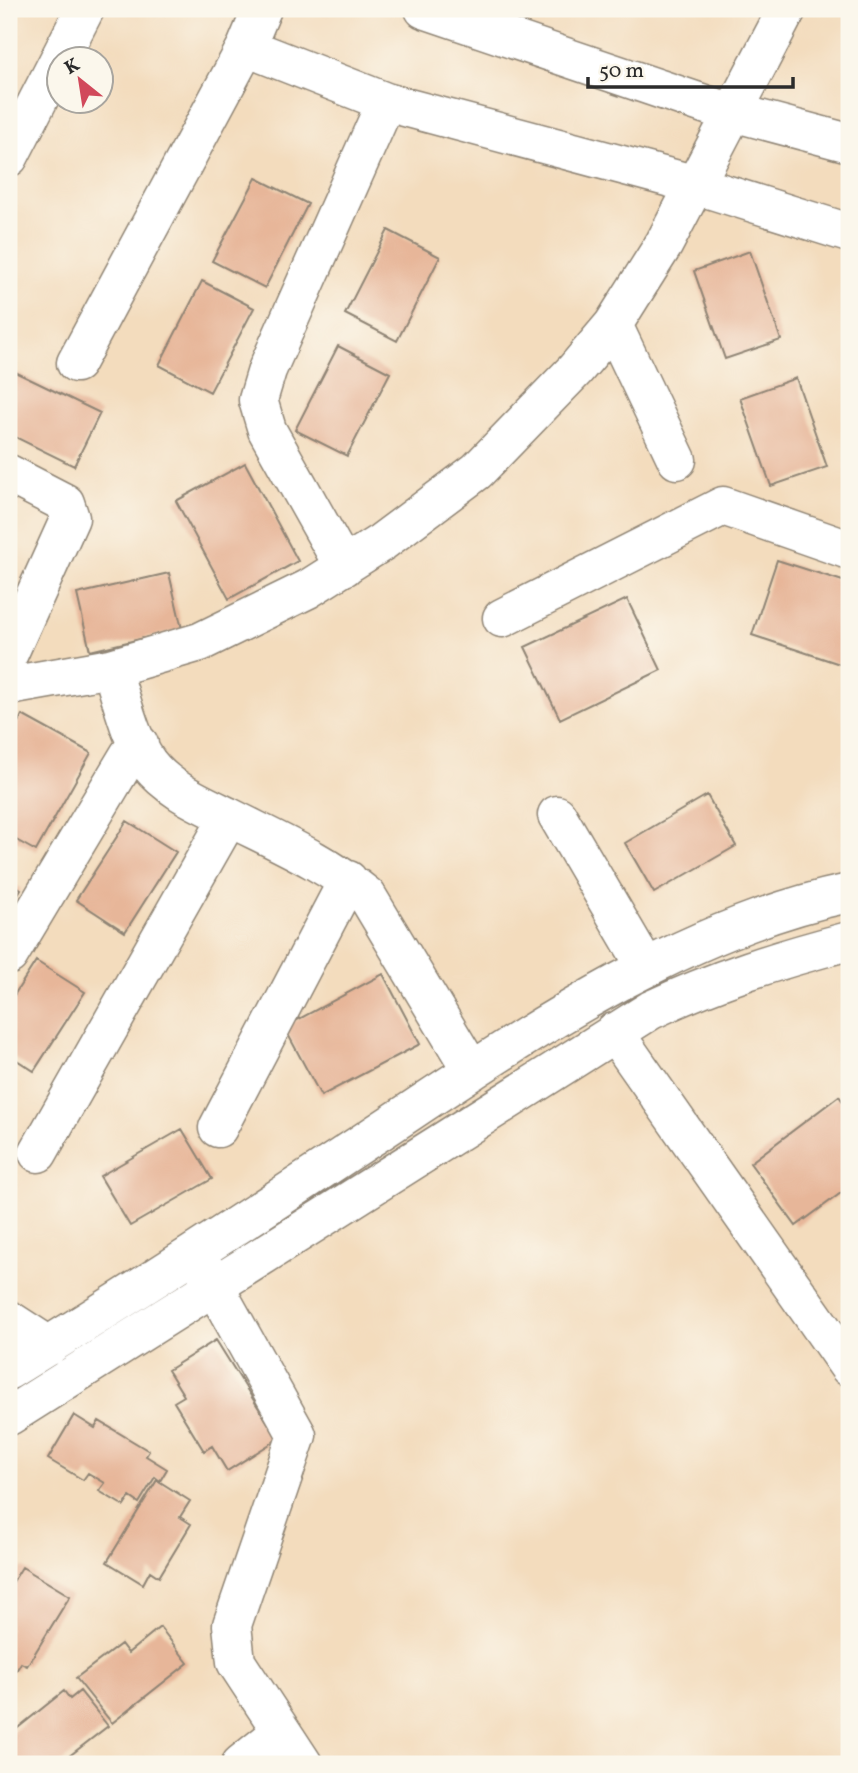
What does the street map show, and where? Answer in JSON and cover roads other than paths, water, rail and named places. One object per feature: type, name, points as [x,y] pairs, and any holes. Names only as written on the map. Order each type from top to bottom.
[{"type":"street","points":[[9,157],[85,9]]},
{"type":"street","points":[[76,363],[246,47],[262,9]]},
{"type":"street","points":[[424,9],[733,112],[849,143]]},
{"type":"street","points":[[9,685],[111,668],[200,642],[308,589],[344,567],[477,471],[575,370],[613,325],[664,244],[693,184],[787,9]]},
{"type":"street","points":[[246,47],[386,102],[693,184],[849,233]]},
{"type":"street","points":[[344,567],[267,430],[258,400],[267,370],[386,102]]},
{"type":"street","points":[[613,325],[677,460]]},
{"type":"street","points":[[9,474],[65,503],[70,517],[9,653]]},
{"type":"street","points":[[502,618],[723,506],[849,550]]},
{"type":"street","points":[[111,668],[148,762],[179,792],[348,880],[366,897],[472,1071]]},
{"type":"street","points":[[9,955],[129,755],[139,744]]},
{"type":"street","points":[[557,815],[646,967]]},
{"type":"street","points":[[38,1153],[229,817]]},
{"type":"street","points":[[218,1128],[348,880]]},
{"type":"street","points":[[9,1370],[197,1254],[472,1071],[646,967],[771,916],[849,893]]},
{"type":"street","points":[[9,1416],[651,1010],[706,984],[759,965],[849,941]]},
{"type":"street","points":[[614,1032],[849,1367]]},
{"type":"street","points":[[197,1254],[298,1434],[232,1625],[236,1662],[303,1764]]},
{"type":"street","points":[[9,1320],[49,1346]]},
{"type":"street","points":[[241,1764],[281,1732]]}]
